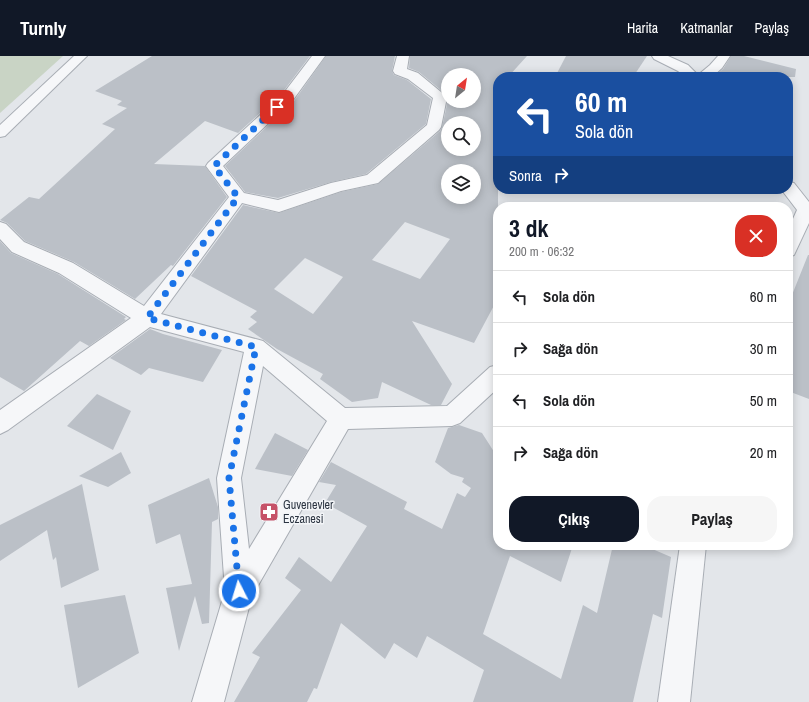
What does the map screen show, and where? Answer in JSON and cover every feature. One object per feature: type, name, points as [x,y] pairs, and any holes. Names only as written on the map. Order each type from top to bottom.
[{"type":"street","points":[[0,132],[81,56]]},
{"type":"street","points":[[319,56],[288,97],[214,166],[238,197],[279,206],[337,187],[372,179],[434,126],[440,97],[413,76],[400,71],[403,56]]},
{"type":"street","points":[[658,56],[683,68],[687,72]]},
{"type":"street","points":[[711,72],[720,63],[724,56]]},
{"type":"street","points":[[793,193],[808,211],[793,240]]},
{"type":"street","points":[[0,423],[147,318],[238,197]]},
{"type":"street","points":[[0,228],[18,247],[66,268],[147,318],[256,347],[341,419],[452,416],[493,379]]},
{"type":"street","points":[[239,591],[229,478],[256,347]]},
{"type":"street","points":[[208,702],[239,591],[341,419]]},
{"type":"street","points":[[674,702],[691,550]]},
{"type":"green space","points":[[0,56],[63,56],[0,113]]},
{"type":"building","points":[[152,56],[310,56],[282,93],[238,133],[205,121],[154,164],[205,166],[227,197],[173,266],[171,265],[135,299],[74,262],[25,241],[7,223],[0,220],[29,197],[39,199],[115,129],[102,124],[127,108],[117,105],[122,101],[95,91]]},
{"type":"building","points":[[326,56],[395,56],[392,71],[394,75],[407,80],[431,99],[426,124],[366,174],[331,182],[278,198],[245,192],[225,166],[294,101]]},
{"type":"building","points":[[410,56],[527,56],[513,72],[493,72],[493,194],[498,194],[498,202],[493,202],[493,307],[474,343],[412,321],[452,384],[441,405],[431,405],[382,382],[378,398],[352,402],[320,379],[323,374],[277,349],[248,329],[257,322],[250,317],[257,311],[191,276],[243,205],[279,213],[341,192],[378,184],[441,129],[441,156],[481,156],[481,116],[444,116],[446,108],[481,108],[481,68],[441,68],[441,90],[419,72],[409,68]],"holes":[[[405,222],[450,239],[420,279],[372,260]],[[305,258],[343,277],[313,314],[274,289]]]},
{"type":"building","points":[[566,56],[647,56],[636,72],[558,72]]},
{"type":"building","points":[[731,56],[744,56],[796,69],[795,77],[793,77],[793,72],[719,72],[723,69]]},
{"type":"building","points":[[0,241],[11,253],[58,274],[126,317],[124,319],[126,320],[89,346],[80,341],[24,391],[0,377]]},
{"type":"building","points":[[809,255],[809,399],[793,393],[793,292]]},
{"type":"building","points":[[150,329],[222,350],[203,382],[149,368],[141,375],[110,358]]},
{"type":"building","points":[[97,394],[131,411],[113,450],[67,426]]},
{"type":"building","points":[[459,425],[482,433],[493,450],[493,550],[571,550],[561,582],[510,556],[483,634],[561,679],[583,605],[597,613],[612,550],[655,550],[671,557],[662,618],[653,614],[633,702],[473,702],[484,670],[427,636],[417,658],[394,643],[385,659],[341,623],[317,689],[314,688],[307,702],[234,702],[260,657],[252,653],[301,590],[285,578],[299,557],[331,582],[367,526],[325,503],[336,485],[319,482],[331,462],[407,502],[404,509],[442,529],[457,493],[465,497],[471,488],[462,482],[464,478],[451,474],[435,462],[448,428]]},
{"type":"building","points":[[275,433],[308,450],[292,476],[255,469]]},
{"type":"building","points":[[121,452],[131,473],[108,487],[79,476]]},
{"type":"building","points":[[209,478],[218,507],[218,519],[212,522],[209,623],[202,624],[195,596],[179,651],[166,588],[192,584],[180,534],[156,544],[148,505]]},
{"type":"building","points":[[82,484],[99,570],[61,588],[56,557],[53,560],[47,530],[0,561],[0,525]]},
{"type":"building","points":[[125,595],[139,653],[78,688],[64,605]]},
{"type":"place","name":"Guvenevler Eczanesi","points":[[269,512]]},
{"type":"route","points":[[239,591],[229,478],[256,347],[147,318],[238,197],[214,166],[277,107]]}]
